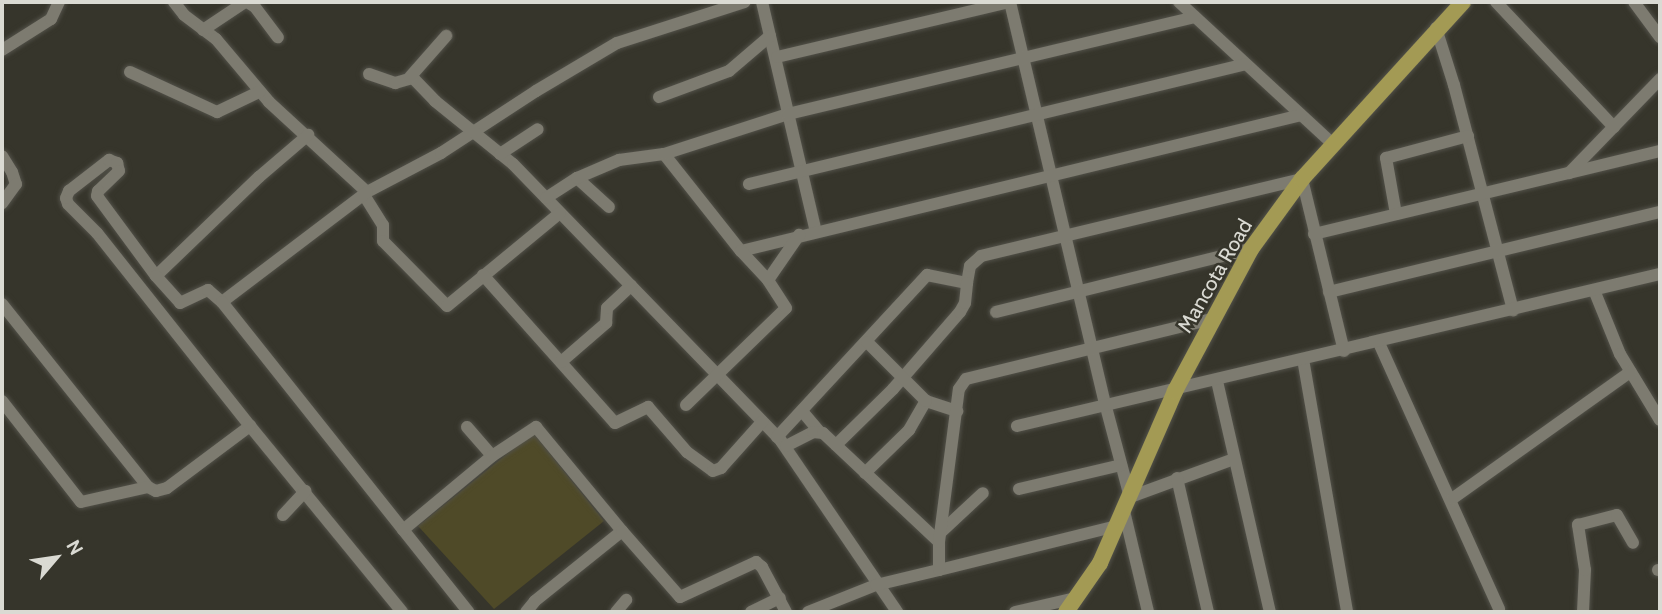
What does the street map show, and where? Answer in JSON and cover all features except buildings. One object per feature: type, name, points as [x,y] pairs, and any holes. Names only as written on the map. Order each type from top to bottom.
[{"type":"main road","name":"Mancota Road","points":[[1066,612],[1100,563],[1175,391],[1251,249],[1302,179],[1436,28],[1463,2]]},
{"type":"street","points":[[2,50],[51,19],[59,2]]},
{"type":"street","points":[[174,2],[184,16],[228,51],[259,92],[308,135],[366,193],[383,225],[383,241],[443,304],[450,304],[560,213]]},
{"type":"street","points":[[222,302],[366,193],[440,153],[617,43],[745,2]]},
{"type":"street","points":[[762,2],[816,232]]},
{"type":"street","points":[[777,57],[1010,2],[1121,465],[1124,511],[1148,612]]},
{"type":"street","points":[[1179,2],[1333,144]]},
{"type":"street","points":[[1496,2],[1614,127]]},
{"type":"street","points":[[1634,2],[1660,37]]},
{"type":"street","points":[[203,30],[252,3],[278,37]]},
{"type":"street","points":[[546,198],[577,178],[619,160],[664,154],[788,114],[1195,16]]},
{"type":"street","points":[[1436,28],[1468,136],[1513,310]]},
{"type":"street","points":[[369,74],[395,83],[410,78],[446,36]]},
{"type":"street","points":[[659,97],[729,71],[770,36]]},
{"type":"street","points":[[749,184],[1037,117],[1246,64]]},
{"type":"street","points":[[130,72],[217,112],[259,92]]},
{"type":"street","points":[[410,78],[474,131],[546,198],[782,442],[876,585],[897,612]]},
{"type":"street","points":[[1569,173],[1660,79]]},
{"type":"street","points":[[1647,93],[1660,90]]},
{"type":"street","points":[[741,251],[1301,115]]},
{"type":"street","points":[[500,154],[538,129]]},
{"type":"street","points":[[156,276],[258,177],[308,135]]},
{"type":"street","points":[[1396,214],[1386,158],[1468,136]]},
{"type":"street","points":[[1314,234],[1660,151]]},
{"type":"street","points":[[664,154],[741,251],[768,280],[786,308],[686,405]]},
{"type":"street","points":[[2,156],[16,184],[2,202]]},
{"type":"street","points":[[402,612],[97,233],[68,204],[66,198],[69,191],[109,160],[117,163],[119,171],[98,191],[97,196],[156,276],[180,303],[208,290],[222,302],[469,612]]},
{"type":"street","points":[[577,178],[609,207]]},
{"type":"street","points":[[836,445],[904,377],[960,312],[965,303],[970,266],[977,258],[1066,234],[1302,179],[1344,351]]},
{"type":"street","points":[[1329,292],[1660,212]]},
{"type":"street","points":[[768,280],[799,235]]},
{"type":"street","points":[[996,312],[1251,249]]},
{"type":"street","points":[[1017,426],[1379,343],[1660,274]]},
{"type":"street","points":[[483,275],[612,421],[619,422],[648,407],[687,452],[710,470],[721,468],[762,422]]},
{"type":"street","points":[[782,442],[802,411],[927,275],[967,283]]},
{"type":"street","points":[[561,362],[606,323],[607,308],[631,286]]},
{"type":"street","points":[[1594,290],[1630,372],[1660,420]]},
{"type":"street","points":[[2,304],[148,487],[156,491],[167,488],[250,426]]},
{"type":"street","points":[[939,570],[940,537],[959,390],[966,379],[1213,319]]},
{"type":"street","points":[[867,342],[926,401],[957,411]]},
{"type":"street","points":[[1379,343],[1452,499],[1499,609]]},
{"type":"street","points":[[1303,359],[1347,612]]},
{"type":"street","points":[[1452,499],[1630,372]]},
{"type":"street","points":[[1217,381],[1270,612]]},
{"type":"street","points":[[2,401],[81,502],[148,487]]},
{"type":"street","points":[[864,473],[909,430],[926,401]]},
{"type":"street","points":[[802,411],[818,431],[940,537]]},
{"type":"street","points":[[467,427],[492,456]]},
{"type":"street","points":[[402,530],[492,456],[536,427],[680,597],[756,562],[762,567],[786,612]]},
{"type":"street","points":[[782,442],[818,431]]},
{"type":"street","points":[[808,612],[876,585],[939,570],[1124,511],[1177,478],[1234,459]]},
{"type":"street","points":[[1019,489],[1121,465]]},
{"type":"street","points":[[1177,478],[1208,612]]},
{"type":"street","points":[[283,515],[304,491]]},
{"type":"street","points":[[940,537],[983,493]]},
{"type":"street","points":[[1583,612],[1585,570],[1578,525],[1616,515],[1633,542]]},
{"type":"street","points":[[526,612],[535,601],[622,531]]},
{"type":"street","points":[[751,612],[780,598]]},
{"type":"street","points":[[1015,612],[1076,598]]},
{"type":"street","points":[[616,612],[626,600]]},
{"type":"shaded area","points":[[533,433],[604,521],[494,609],[418,526]]}]
